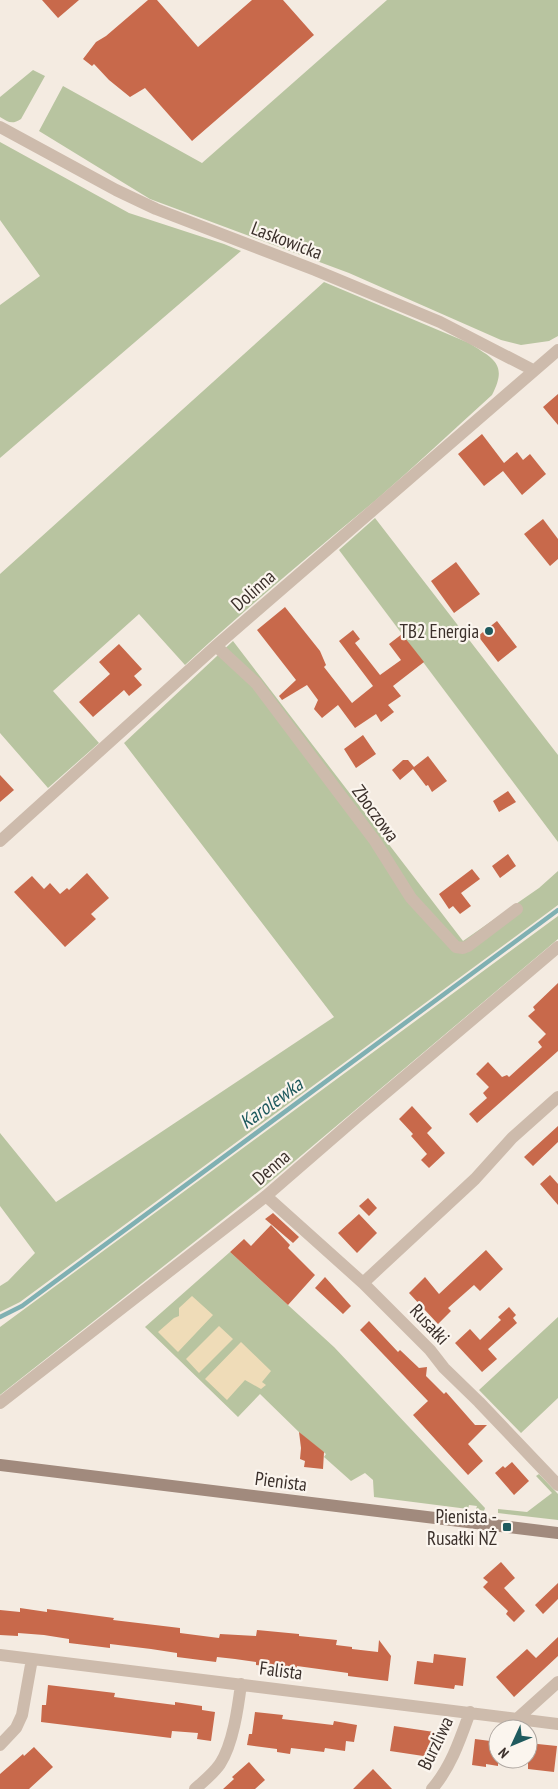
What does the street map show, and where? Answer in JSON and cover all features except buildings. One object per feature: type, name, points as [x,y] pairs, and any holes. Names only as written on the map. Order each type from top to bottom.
[{"type":"street","name":"Laskowicka","points":[[0,127],[116,190],[156,209],[315,270],[440,322],[533,370]]},
{"type":"street","points":[[533,370],[558,350]]},
{"type":"street","name":"Dolinna","points":[[0,841],[216,646],[533,370]]},
{"type":"street","name":"Zboczowa","points":[[216,646],[256,683],[374,841],[411,898],[456,947],[463,948],[468,946],[517,909]]},
{"type":"street","name":"Denna","points":[[0,1403],[266,1196],[363,1111],[558,947]]},
{"type":"street","points":[[363,1283],[475,1178],[512,1138],[558,1097]]},
{"type":"street","name":"Rusałki","points":[[266,1196],[363,1283],[435,1354],[449,1373],[558,1486]]},
{"type":"street","name":"Pienista","points":[[0,1465],[558,1533]]},
{"type":"street","name":"Falista","points":[[0,1655],[558,1724]]},
{"type":"street","points":[[0,1745],[16,1728],[22,1715],[32,1659]]},
{"type":"street","points":[[518,1718],[558,1682]]},
{"type":"street","points":[[195,1789],[220,1763],[226,1751],[236,1717],[240,1684]]},
{"type":"street","name":"Burzliwa","points":[[432,1789],[449,1764],[470,1712]]},
{"type":"green space","points":[[387,0],[558,0],[558,336],[549,341],[521,345],[501,340],[349,273],[150,199],[39,131],[63,86],[202,163]]},
{"type":"green space","points":[[33,70],[45,76],[21,119],[10,122],[0,117],[0,97]]},
{"type":"green space","points":[[0,142],[129,213],[241,251],[0,458],[0,305],[40,276],[0,220]]},
{"type":"green space","points":[[324,282],[469,343],[496,363],[499,376],[492,395],[376,500],[208,643],[185,665],[139,614],[53,691],[99,743],[48,788],[0,733],[0,574]]},
{"type":"green space","points":[[375,518],[558,755],[558,842],[339,550]]},
{"type":"green space","points":[[233,641],[463,941],[539,888],[558,871],[558,905],[20,1302],[0,1312],[0,1286],[8,1281],[35,1253],[0,1206],[0,1133],[56,1202],[334,1017],[124,743]]},
{"type":"green space","points":[[558,916],[558,939],[264,1187],[0,1395],[0,1327]]},
{"type":"green space","points":[[230,1252],[334,1347],[485,1508],[484,1511],[476,1509],[477,1506],[469,1505],[468,1509],[374,1497],[373,1480],[365,1473],[351,1481],[324,1457],[326,1454],[303,1436],[260,1394],[238,1417],[145,1327]]},
{"type":"green space","points":[[558,1317],[558,1398],[521,1433],[479,1390]]},
{"type":"green space","points":[[539,1474],[558,1494],[558,1520],[498,1513],[498,1509],[527,1512],[552,1493],[536,1476]]},
{"type":"sand","points":[[192,1296],[213,1315],[178,1352],[158,1332],[179,1316],[179,1308]]},
{"type":"sand","points":[[219,1326],[233,1339],[199,1373],[186,1359]]},
{"type":"sand","points":[[241,1342],[271,1371],[262,1382],[266,1385],[261,1389],[245,1380],[227,1400],[205,1379]]},
{"type":"waterway","name":"Karolewka","points":[[0,1317],[22,1306],[558,910]]},
{"type":"place","name":"TB2 Energia","points":[[489,631]]},
{"type":"place","name":"Pienista - Rusałki NŻ","points":[[507,1527]]}]
